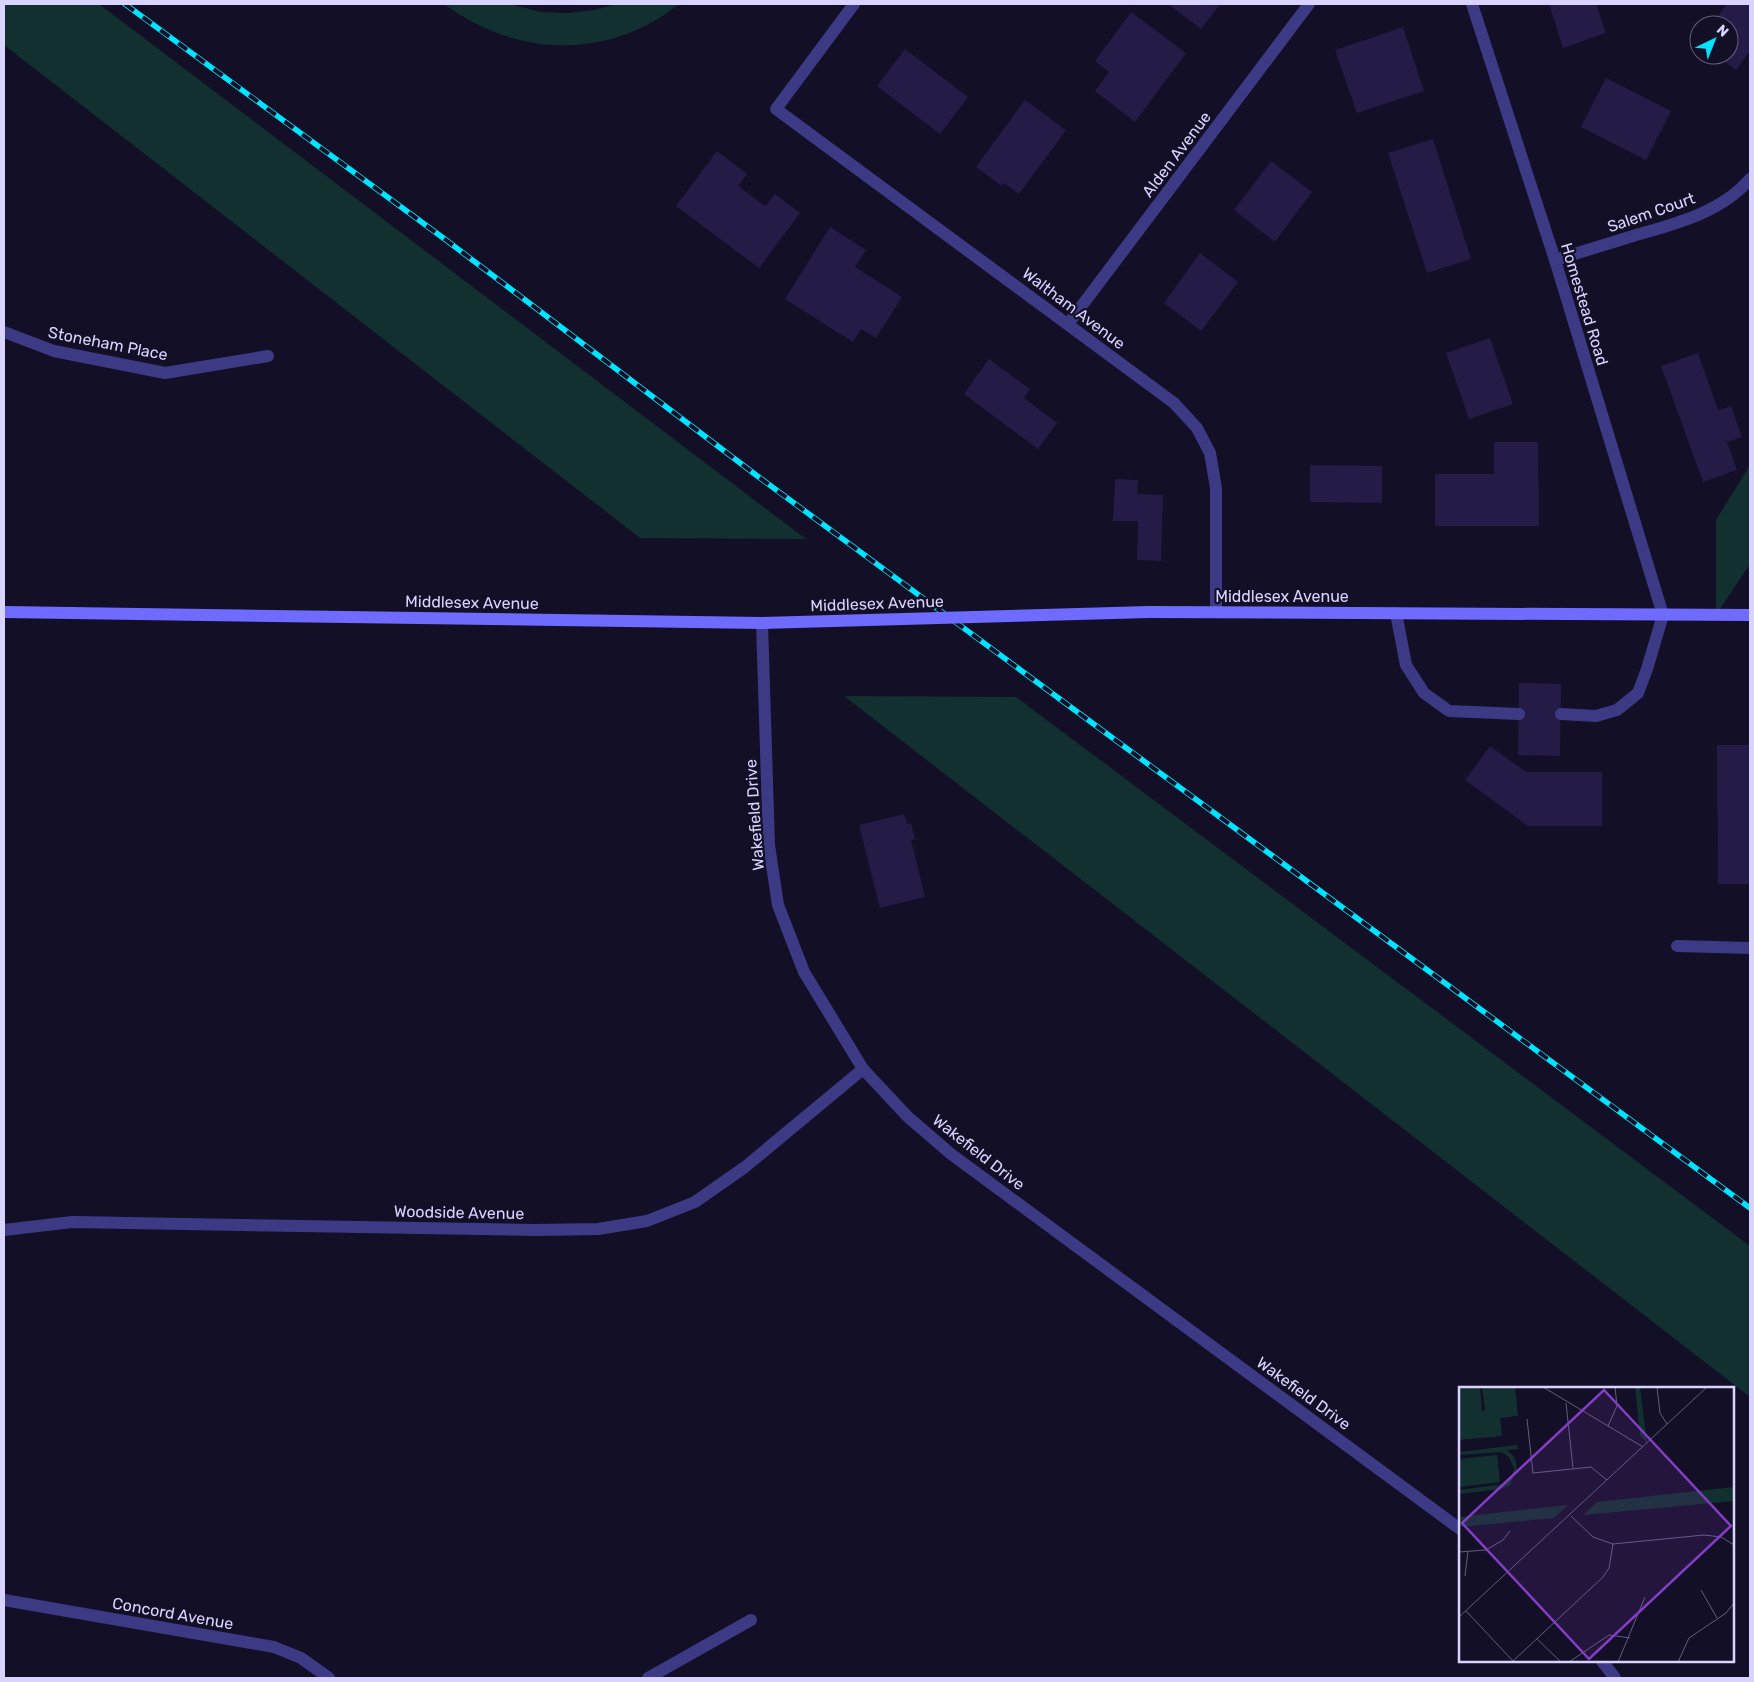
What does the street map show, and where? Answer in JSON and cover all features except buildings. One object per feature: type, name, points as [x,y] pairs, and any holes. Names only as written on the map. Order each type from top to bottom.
[{"type":"main road","name":"Middlesex Avenue","points":[[4,612],[762,623],[1149,612],[1750,615]]},
{"type":"street","name":"Waltham Avenue","points":[[854,4],[776,109],[1174,403],[1197,428],[1210,453],[1216,488],[1216,612]]},
{"type":"street","name":"Alden Avenue","points":[[1068,324],[1310,4]]},
{"type":"street","name":"Homestead Road","points":[[1472,4],[1555,260],[1663,615]]},
{"type":"street","name":"Salem Court","points":[[1555,260],[1687,220],[1718,204],[1745,186],[1750,180]]},
{"type":"street","name":"Stoneham Place","points":[[4,332],[54,351],[165,374],[268,356]]},
{"type":"street","points":[[1396,613],[1406,665],[1424,693],[1449,711],[1519,714]]},
{"type":"street","points":[[1561,714],[1596,716],[1617,710],[1638,693],[1663,615]]},
{"type":"street","name":"Wakefield Drive","points":[[762,623],[769,844],[778,905],[804,972],[863,1069],[908,1117],[951,1154],[1459,1528]]},
{"type":"street","points":[[1677,946],[1750,948]]},
{"type":"street","name":"Woodside Avenue","points":[[4,1230],[72,1222],[536,1230],[598,1229],[646,1221],[695,1202],[745,1168],[863,1069]]},
{"type":"street","name":"Concord Avenue","points":[[4,1600],[274,1647],[301,1658],[329,1678]]},
{"type":"street","points":[[648,1678],[751,1620]]},
{"type":"street","points":[[1603,1662],[1615,1678]]},
{"type":"green space","points":[[4,4],[99,4],[806,539],[640,538],[4,45]]},
{"type":"green space","points":[[444,4],[509,4],[541,12],[568,13],[594,10],[617,4],[679,4],[651,23],[622,36],[592,43],[562,45],[531,42],[501,34],[472,22]]},
{"type":"green space","points":[[1750,465],[1750,564],[1716,615],[1716,520]]},
{"type":"green space","points":[[844,696],[1016,697],[1750,1246],[1750,1397]]},
{"type":"railway","points":[[125,4],[446,240],[756,475],[1750,1208]]}]
